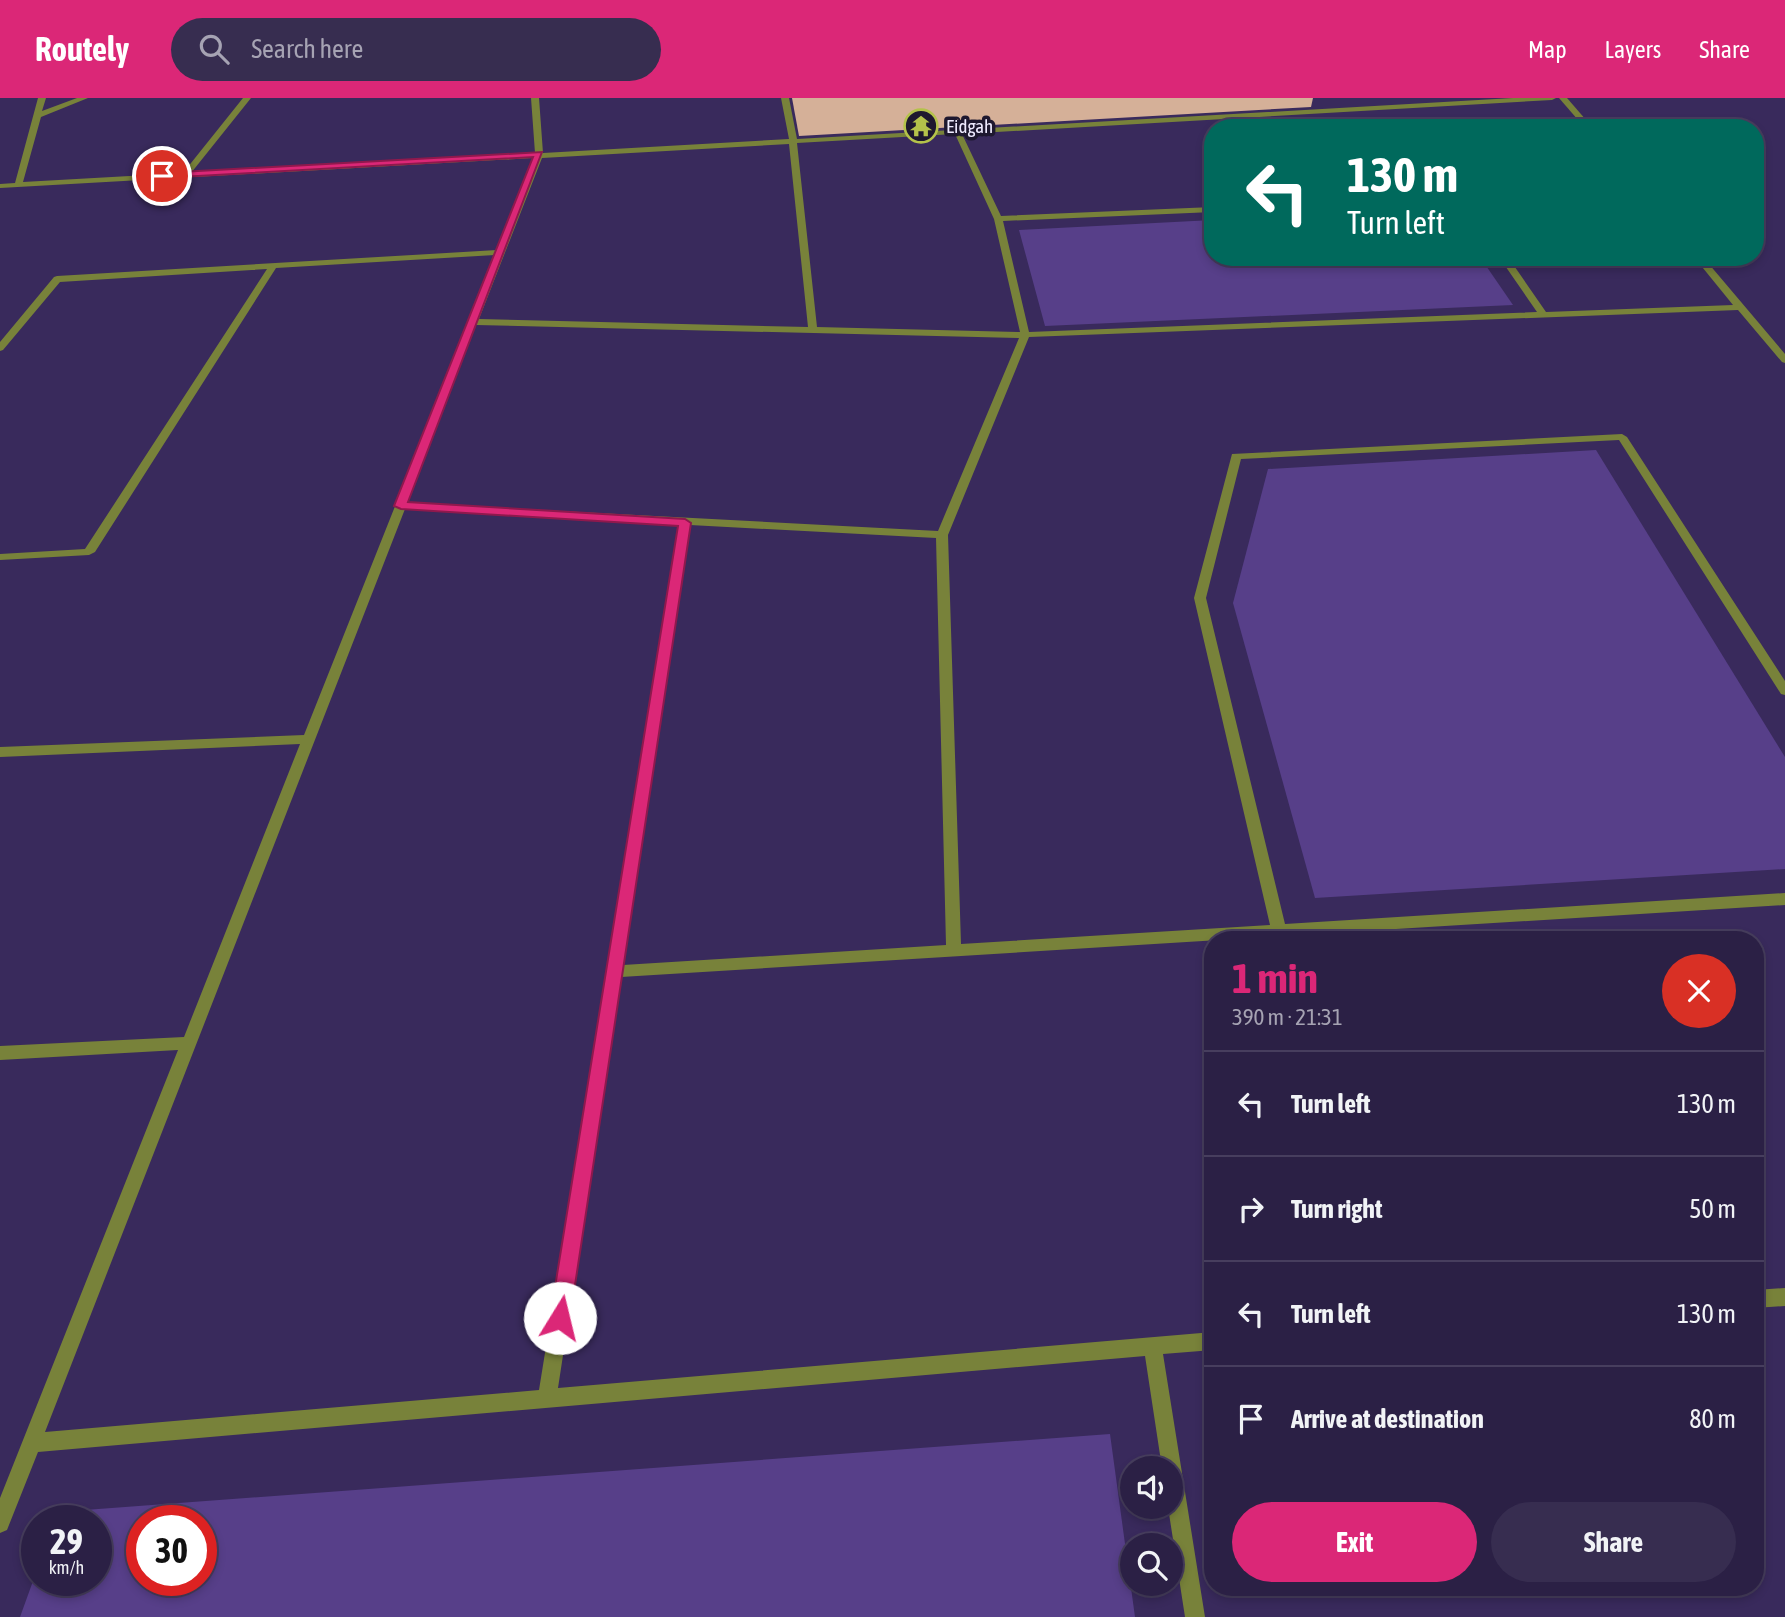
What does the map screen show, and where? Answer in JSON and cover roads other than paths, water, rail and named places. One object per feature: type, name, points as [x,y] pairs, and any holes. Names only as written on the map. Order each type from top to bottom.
[{"type":"street","points":[[18,185],[43,98]]},
{"type":"street","points":[[38,115],[84,98]]},
{"type":"street","points":[[186,174],[247,98]]},
{"type":"street","points":[[0,1523],[539,154],[535,98]]},
{"type":"street","points":[[785,98],[793,140],[813,331]]},
{"type":"street","points":[[1310,98],[1311,111]]},
{"type":"street","points":[[0,186],[1552,98]]},
{"type":"street","points":[[1563,98],[1580,119]]},
{"type":"street","points":[[954,951],[942,535],[1025,335],[998,219],[957,131]]},
{"type":"street","points":[[998,219],[1204,209]]},
{"type":"street","points":[[0,348],[57,278],[500,252]]},
{"type":"street","points":[[0,557],[89,552],[274,265]]},
{"type":"street","points":[[1509,266],[1544,315]]},
{"type":"street","points":[[1706,266],[1785,360]]},
{"type":"street","points":[[472,323],[1025,335],[1740,307]]},
{"type":"street","points":[[1785,691],[1622,437],[1236,456],[1200,598],[1279,931],[1785,899]]},
{"type":"street","points":[[401,506],[942,535]]},
{"type":"street","points":[[547,1398],[685,523]]},
{"type":"street","points":[[0,752],[309,739]]},
{"type":"street","points":[[616,971],[1204,936]]},
{"type":"street","points":[[0,1053],[189,1043]]},
{"type":"street","points":[[1764,1298],[1785,1297]]},
{"type":"street","points":[[32,1443],[1204,1342]]},
{"type":"street","points":[[1153,1346],[1195,1617]]},
{"type":"place","name":"Eidgah","points":[[921,126]]}]
